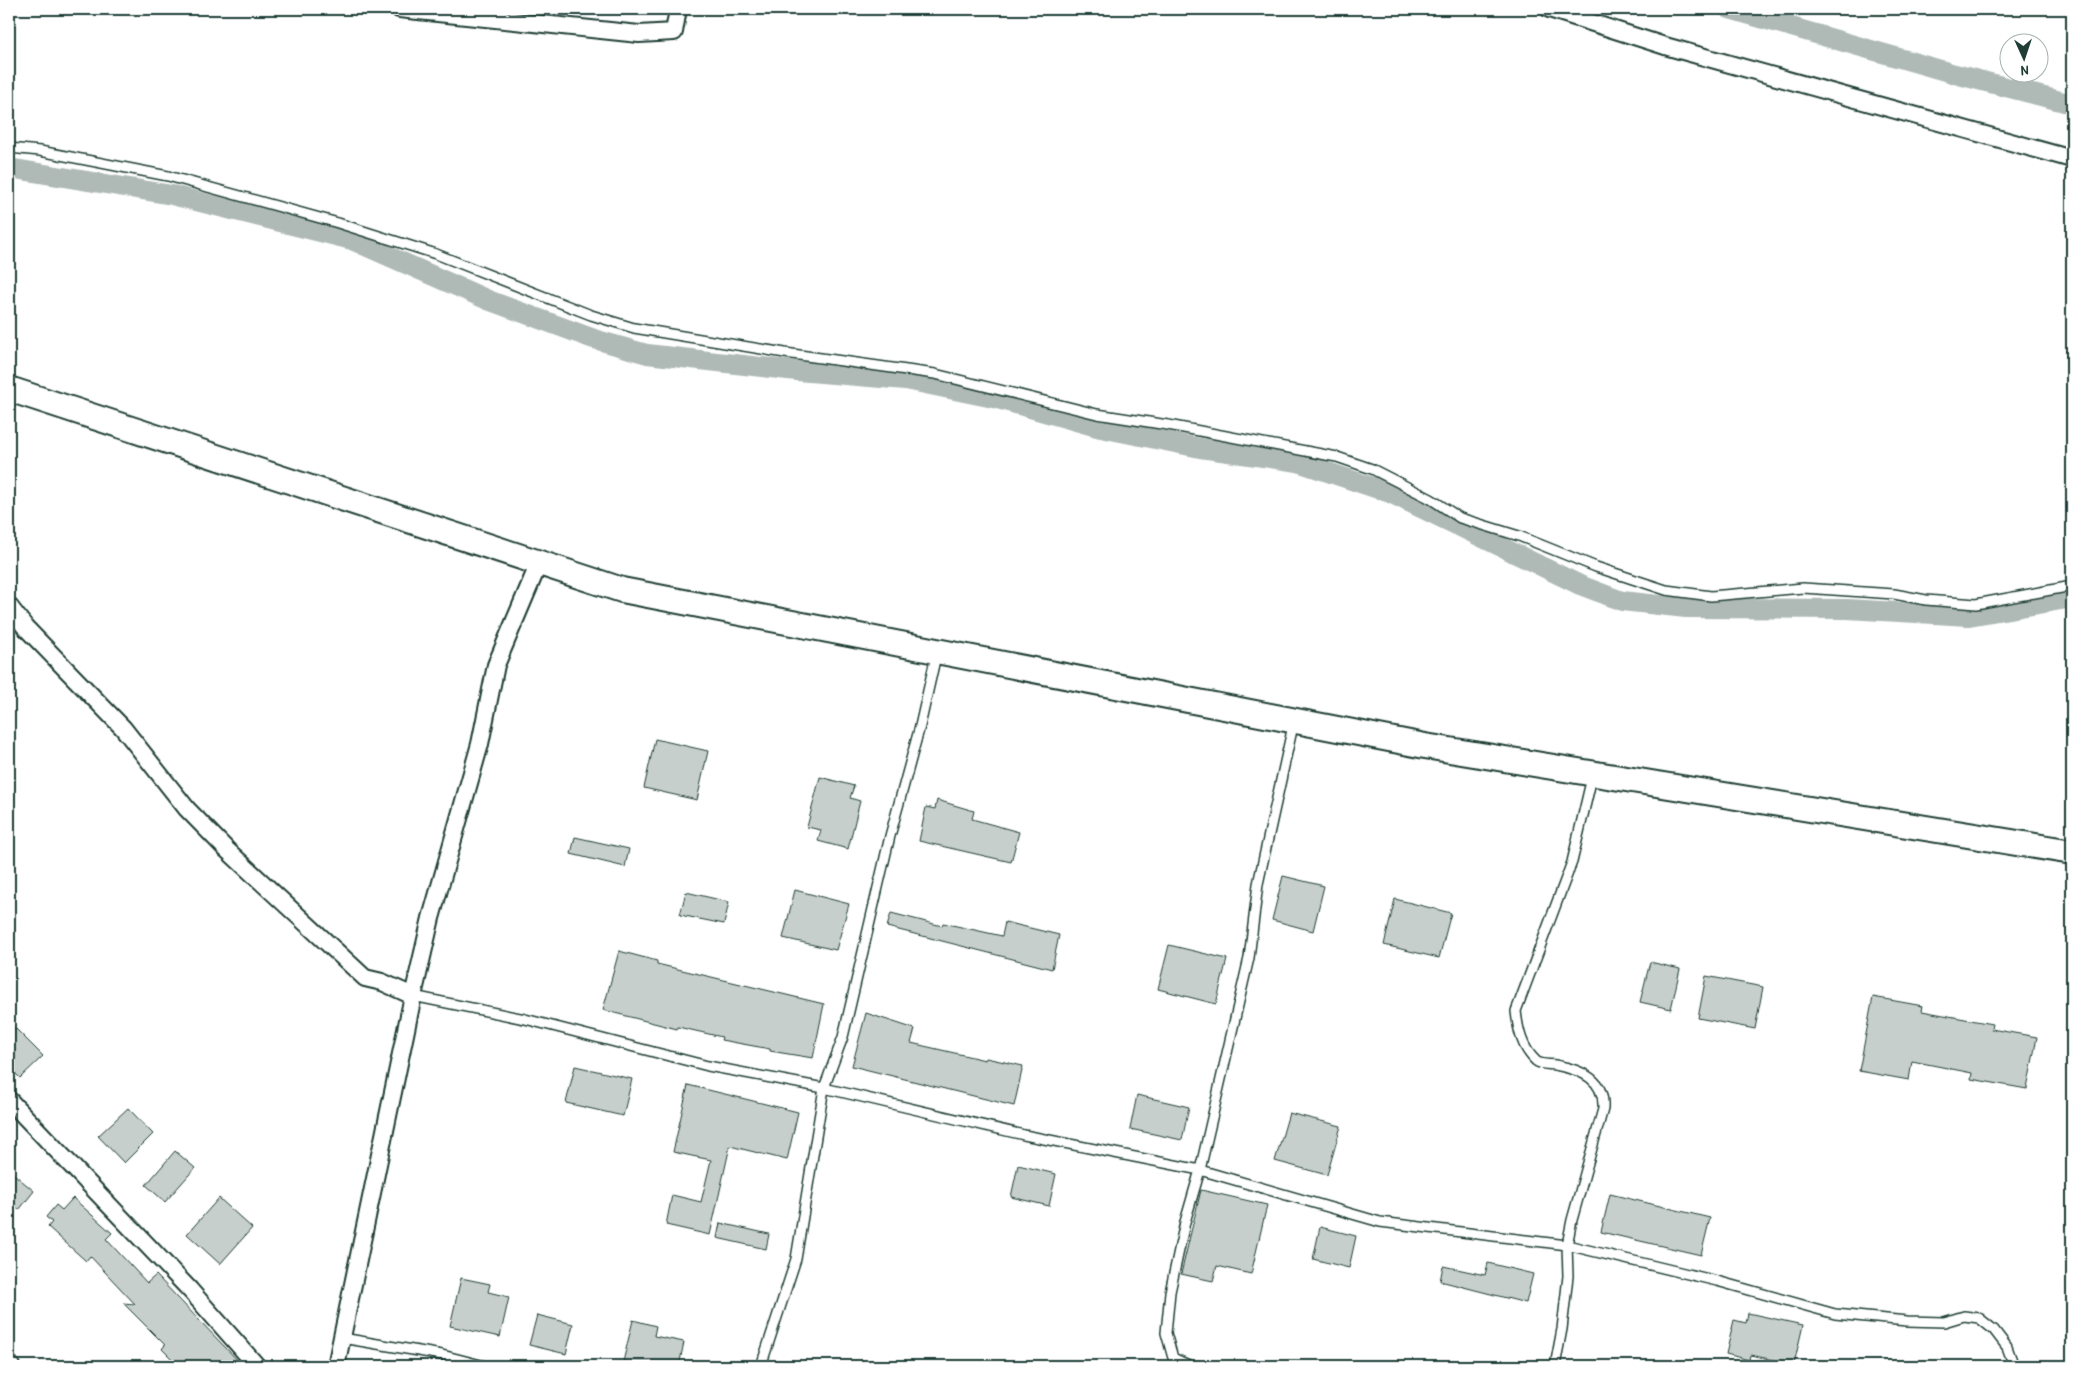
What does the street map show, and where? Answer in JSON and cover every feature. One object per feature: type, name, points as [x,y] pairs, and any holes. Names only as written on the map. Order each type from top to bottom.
[{"type":"main road","points":[[9,389],[622,590],[1425,746],[2072,852]]},
{"type":"street","points":[[399,9],[639,34],[674,32],[678,9]]},
{"type":"street","points":[[1548,9],[1665,46],[2072,159]]},
{"type":"street","points":[[336,1366],[412,996],[431,918],[480,744],[496,665],[539,562]]},
{"type":"street","points":[[9,606],[44,647],[96,698],[123,728],[187,809],[227,850],[365,978],[382,982],[412,996]]},
{"type":"street","points":[[9,1100],[190,1290],[257,1366]]},
{"type":"lane","points":[[9,148],[40,150],[168,176],[338,223],[436,254],[590,315],[634,328],[785,354],[935,374],[1097,414],[1168,424],[1337,457],[1372,468],[1431,499],[1460,518],[1519,536],[1596,567],[1666,590],[1711,596],[1803,588],[1894,594],[1926,600],[1976,604],[2072,586]]},
{"type":"lane","points":[[761,1366],[796,1259],[824,1088],[843,1037],[937,651]]},
{"type":"lane","points":[[1191,1366],[1173,1358],[1166,1333],[1166,1316],[1185,1222],[1200,1170],[1249,958],[1258,884],[1294,720]]},
{"type":"lane","points":[[1555,1366],[1567,1284],[1567,1245],[1576,1201],[1603,1109],[1604,1095],[1598,1083],[1582,1074],[1557,1066],[1538,1063],[1518,1033],[1516,1011],[1572,862],[1593,773]]},
{"type":"lane","points":[[412,996],[525,1019],[708,1066],[824,1088],[1024,1135],[1200,1170],[1380,1222],[1567,1245],[1717,1281],[1835,1314],[1907,1321],[1944,1322],[1964,1316],[1979,1318],[1994,1330],[2007,1347],[2014,1366]]},
{"type":"lane","points":[[342,1338],[442,1355],[485,1366]]},
{"type":"building","points":[[655,739],[708,751],[697,800],[644,788]]},
{"type":"building","points":[[820,777],[854,786],[850,798],[860,801],[848,849],[818,841],[821,830],[807,827]]},
{"type":"building","points":[[937,800],[974,811],[972,819],[1019,832],[1011,862],[919,841],[926,807],[935,809]]},
{"type":"building","points":[[575,837],[629,849],[625,867],[571,854]]},
{"type":"building","points":[[1283,876],[1324,886],[1313,931],[1272,920]]},
{"type":"building","points":[[795,890],[849,904],[836,950],[783,938]]},
{"type":"building","points":[[686,892],[729,902],[724,924],[680,915]]},
{"type":"building","points":[[1395,899],[1451,913],[1439,958],[1384,945]]},
{"type":"building","points":[[891,913],[942,926],[943,923],[1002,936],[1005,922],[1059,935],[1052,969],[887,927]]},
{"type":"building","points":[[1169,945],[1227,959],[1216,1004],[1158,989]]},
{"type":"building","points":[[619,951],[657,961],[657,964],[824,1004],[813,1058],[721,1040],[722,1037],[678,1027],[677,1029],[603,1010]]},
{"type":"building","points":[[1650,962],[1680,969],[1671,1009],[1640,1002]]},
{"type":"building","points":[[1706,976],[1763,987],[1755,1029],[1698,1018]]},
{"type":"building","points":[[1873,997],[1923,1006],[1922,1011],[1992,1024],[1991,1029],[2037,1037],[2027,1089],[1971,1079],[1972,1073],[1912,1061],[1909,1080],[1859,1071]]},
{"type":"building","points":[[866,1013],[915,1029],[911,1043],[985,1060],[986,1058],[1023,1066],[1014,1106],[852,1066]]},
{"type":"building","points":[[9,1022],[43,1056],[20,1078],[9,1067]]},
{"type":"building","points":[[575,1066],[632,1079],[623,1116],[566,1103]]},
{"type":"building","points":[[688,1085],[798,1112],[787,1160],[730,1146],[710,1235],[666,1225],[672,1195],[701,1202],[711,1160],[673,1152]]},
{"type":"building","points":[[1137,1095],[1189,1107],[1182,1140],[1130,1129]]},
{"type":"building","points":[[128,1108],[153,1134],[124,1163],[98,1136]]},
{"type":"building","points":[[1289,1113],[1341,1126],[1327,1175],[1275,1161]]},
{"type":"building","points":[[175,1151],[195,1168],[165,1202],[146,1185]]},
{"type":"building","points":[[1018,1165],[1056,1174],[1049,1206],[1011,1197]]},
{"type":"building","points":[[9,1170],[34,1191],[19,1210],[9,1202]]},
{"type":"building","points":[[1201,1190],[1267,1205],[1251,1274],[1217,1266],[1213,1281],[1181,1274]]},
{"type":"building","points":[[1610,1194],[1710,1218],[1701,1255],[1601,1232]]},
{"type":"building","points":[[73,1198],[112,1233],[106,1239],[147,1283],[156,1275],[243,1366],[187,1366],[181,1360],[177,1364],[162,1349],[165,1345],[123,1303],[135,1304],[90,1256],[86,1261],[48,1227],[52,1222],[46,1217],[56,1205],[62,1210]]},
{"type":"building","points":[[219,1198],[252,1228],[220,1264],[187,1234]]},
{"type":"building","points":[[720,1223],[769,1234],[766,1249],[717,1238]]},
{"type":"building","points":[[1320,1227],[1356,1236],[1349,1268],[1313,1259]]},
{"type":"building","points":[[1488,1263],[1533,1274],[1526,1303],[1440,1281],[1443,1266],[1485,1275]]},
{"type":"building","points":[[461,1278],[490,1284],[488,1292],[509,1297],[500,1337],[450,1326]]},
{"type":"building","points":[[1748,1313],[1803,1325],[1794,1364],[1750,1355],[1749,1360],[1726,1354],[1734,1320],[1746,1323]]},
{"type":"building","points":[[537,1315],[573,1324],[566,1354],[529,1345]]},
{"type":"building","points":[[633,1320],[656,1326],[654,1336],[684,1342],[679,1366],[622,1366]]},
{"type":"waterway","points":[[1729,9],[1955,74],[2072,104]]},
{"type":"waterway","points":[[9,168],[172,195],[352,240],[488,300],[594,339],[647,354],[797,371],[906,380],[998,399],[1101,428],[1200,448],[1298,462],[1390,493],[1580,585],[1622,601],[1686,608],[1847,609],[1969,616],[2072,598]]}]
